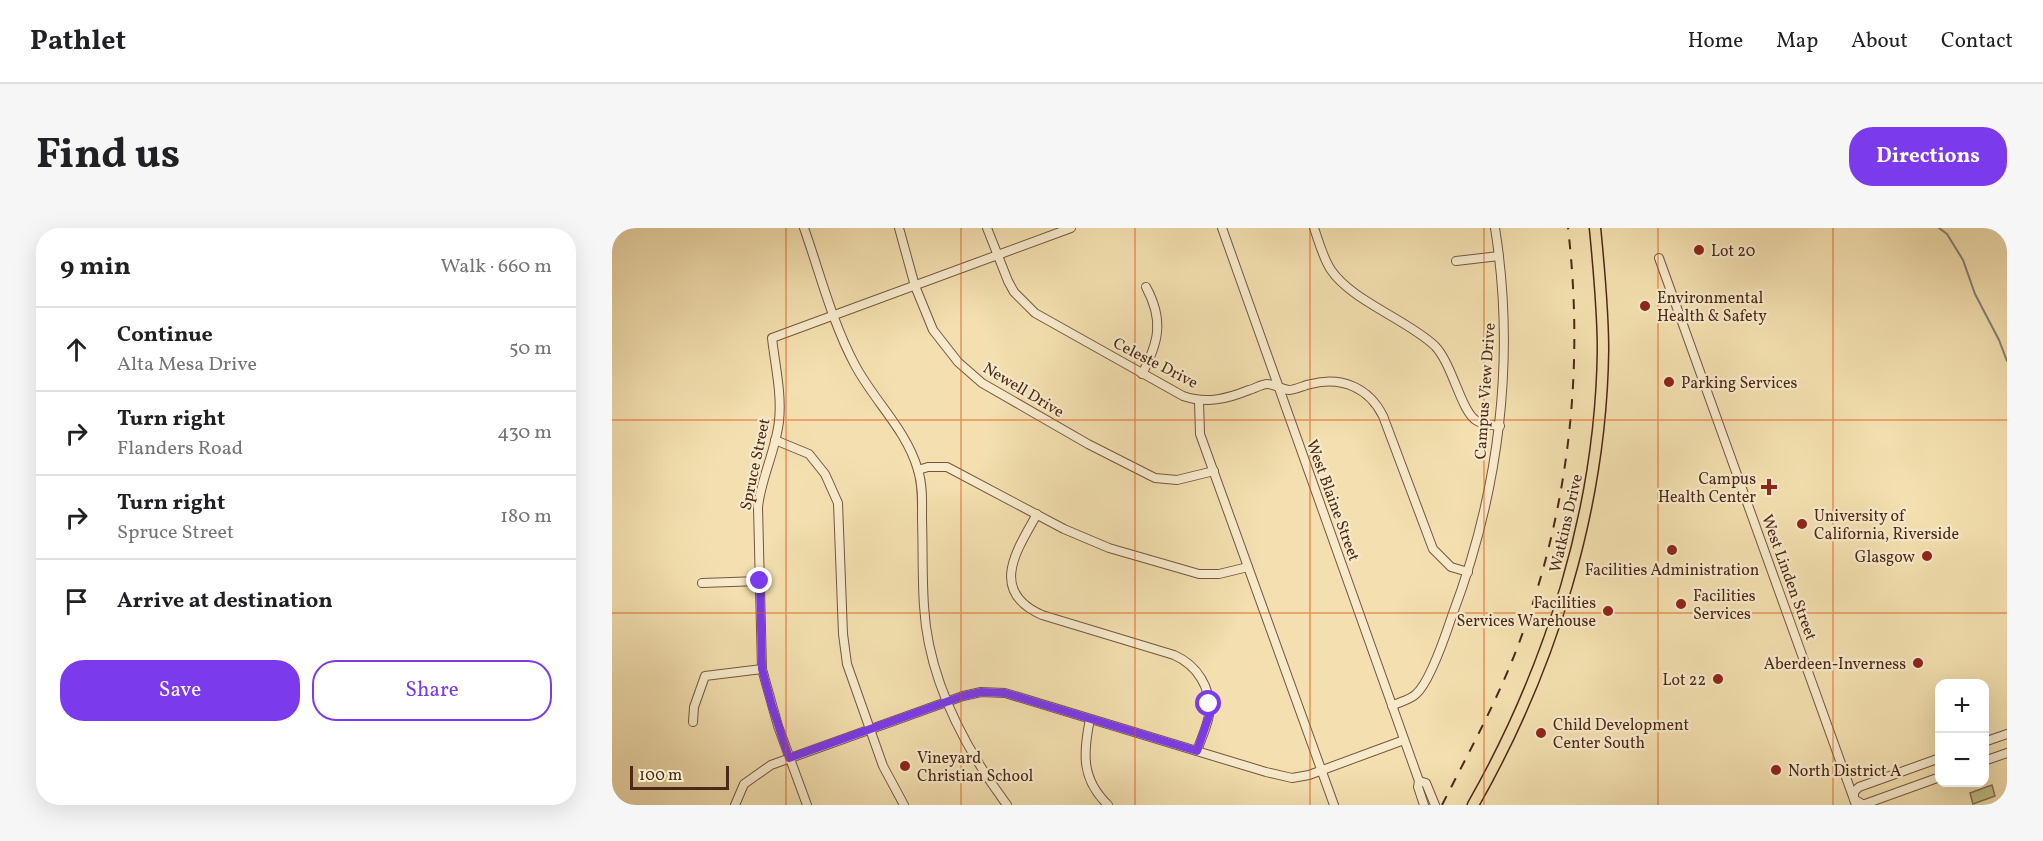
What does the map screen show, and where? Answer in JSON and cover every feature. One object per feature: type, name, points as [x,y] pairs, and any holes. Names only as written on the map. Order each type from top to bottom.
[{"type":"main road","name":"Watkins Drive","points":[[1473,805],[1503,747],[1549,639],[1582,526],[1598,426],[1603,352],[1595,228]]},
{"type":"street","points":[[804,228],[855,366],[900,430],[918,470],[922,500],[926,627],[936,670],[958,730],[1007,805]]},
{"type":"street","name":"Newell Drive","points":[[899,228],[915,286],[928,318],[939,339],[969,373],[998,394],[1155,478],[1178,480],[1214,471]]},
{"type":"street","name":"Celeste Drive","points":[[987,228],[1002,271],[1014,292],[1035,313],[1183,396],[1199,401],[1226,398],[1266,384],[1291,390],[1309,384],[1334,381],[1346,383],[1368,395],[1377,404],[1383,416],[1433,549],[1451,567],[1468,572]]},
{"type":"street","points":[[835,316],[1071,228]]},
{"type":"street","name":"West Blaine Street","points":[[1222,228],[1419,781],[1418,787],[1424,805]]},
{"type":"street","points":[[1314,228],[1333,273],[1349,288],[1435,346],[1449,365],[1470,414],[1480,423],[1500,426]]},
{"type":"street","name":"Campus View Drive","points":[[1392,706],[1417,694],[1424,684],[1447,632],[1468,572],[1487,502],[1500,426],[1504,322],[1495,228]]},
{"type":"street","points":[[1456,261],[1499,256]]},
{"type":"street","name":"West Linden Street","points":[[1659,258],[1855,802]]},
{"type":"street","points":[[1142,374],[1153,353],[1158,331],[1155,306],[1146,287]]},
{"type":"street","name":"Spruce Street","points":[[807,805],[789,758],[762,669],[758,507],[775,440],[780,409],[772,338],[835,316]]},
{"type":"street","points":[[1199,401],[1200,435],[1334,805]]},
{"type":"street","points":[[775,440],[809,454],[825,474],[838,503],[844,649],[852,681],[883,766],[904,805]]},
{"type":"street","points":[[918,470],[928,467],[947,467],[1080,537],[1199,574],[1219,574],[1248,567]]},
{"type":"street","points":[[1037,514],[1014,555],[1011,566],[1011,579],[1020,599],[1033,611],[1042,615],[1174,655],[1191,664],[1205,685],[1209,704],[1209,716],[1197,751]]},
{"type":"street","points":[[702,583],[760,581]]},
{"type":"street","points":[[693,722],[694,708],[705,676],[762,669]]},
{"type":"street","points":[[735,805],[744,784],[771,765],[948,701],[981,692],[1005,693],[1292,778],[1300,778],[1404,740]]},
{"type":"street","points":[[1090,719],[1085,742],[1086,767],[1099,795],[1108,805]]},
{"type":"street","points":[[1989,740],[2007,734]]},
{"type":"street","points":[[1989,759],[2007,753]]},
{"type":"street","points":[[1935,760],[1859,787],[1854,792],[1855,802],[1865,804],[1935,779]]},
{"type":"street","name":"West Blaine Street","points":[[1419,781],[1426,783],[1435,805]]},
{"type":"shaded area","points":[[1992,785],[1995,796],[1973,804],[1970,793]]},
{"type":"waterway","points":[[1939,228],[1947,234],[1963,260],[1975,294],[1999,340],[2007,361]]},
{"type":"railway","points":[[1442,805],[1486,720],[1515,654],[1539,583],[1552,533],[1569,433],[1573,382],[1573,279],[1568,228]]},
{"type":"place","name":"Lot 20","points":[[1699,250]]},
{"type":"place","name":"Environmental Health & Safety","points":[[1645,306]]},
{"type":"place","name":"Parking Services","points":[[1669,382]]},
{"type":"place","name":"Campus Health Center","points":[[1769,487]]},
{"type":"place","name":"University of California, Riverside","points":[[1802,524]]},
{"type":"place","name":"Facilities Administration","points":[[1672,550]]},
{"type":"place","name":"Glasgow","points":[[1927,556]]},
{"type":"place","name":"Facilities Services","points":[[1681,604]]},
{"type":"place","name":"Facilities Services Warehouse","points":[[1608,611]]},
{"type":"place","name":"Aberdeen-Inverness","points":[[1918,663]]},
{"type":"place","name":"Lot 22","points":[[1718,679]]},
{"type":"place","name":"Child Development Center South","points":[[1541,733]]},
{"type":"place","name":"Vineyard Christian School","points":[[905,766]]},
{"type":"place","name":"North District A","points":[[1776,770]]},
{"type":"route","points":[[760,581],[762,669],[789,758],[963,696],[981,692],[1005,693],[1197,751],[1209,716],[1209,704]]}]
